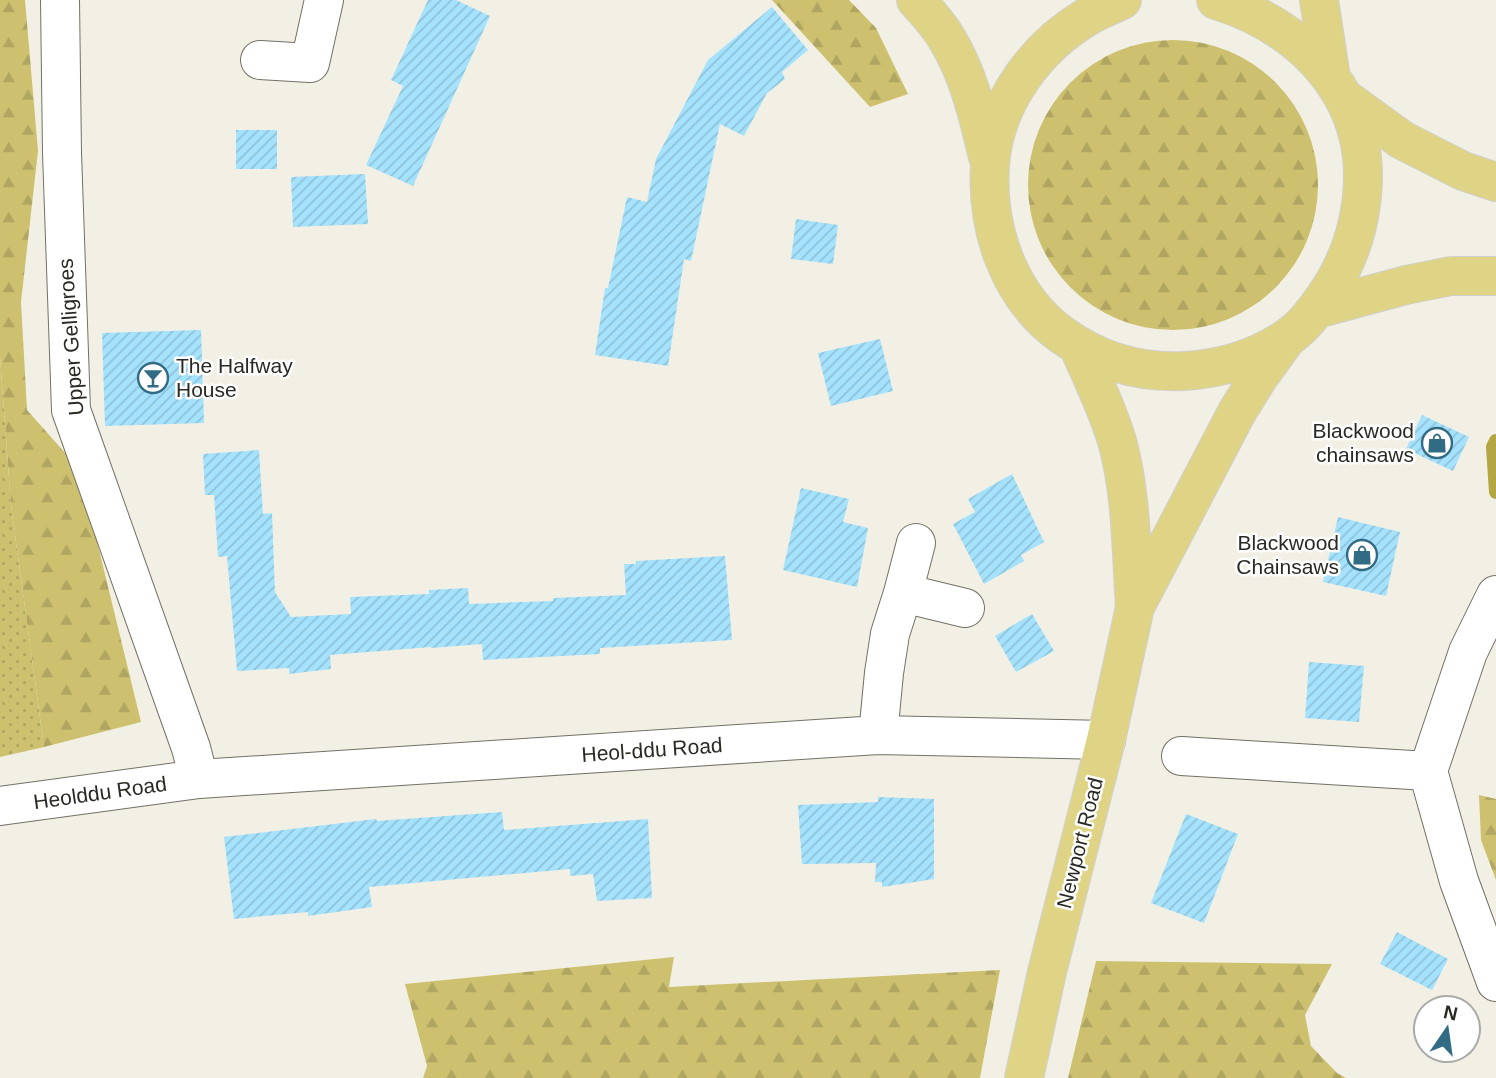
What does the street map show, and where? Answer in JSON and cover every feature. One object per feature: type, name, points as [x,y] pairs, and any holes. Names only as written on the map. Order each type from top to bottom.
[{"type":"main road","points":[[916,0],[946,36],[967,79],[990,166],[995,228],[1002,254],[1012,277],[1029,303],[1052,328],[1100,358],[1163,372],[1196,371],[1232,364],[1287,338],[1317,309],[1337,280],[1349,253],[1358,224],[1361,202],[1360,146],[1355,125],[1338,88],[1319,0]]},
{"type":"main road","points":[[990,166],[995,135],[1004,108],[1018,82],[1040,55],[1064,33],[1092,14],[1122,0]]},
{"type":"main road","points":[[1216,0],[1238,7],[1289,36],[1312,55],[1338,88],[1402,140],[1463,171],[1496,182]]},
{"type":"main road","points":[[1317,309],[1451,276],[1496,276]]},
{"type":"main road","name":"Newport Road","points":[[1024,1078],[1047,972],[1106,740],[1135,607],[1237,412],[1287,338]]},
{"type":"main road","name":"Newport Road","points":[[1078,346],[1111,424],[1123,467],[1135,607]]},
{"type":"street","name":"Upper Gelligroes","points":[[60,0],[62,153],[71,410],[186,734],[199,779]]},
{"type":"street","points":[[260,60],[310,63],[324,0]]},
{"type":"street","points":[[878,736],[890,634],[916,543]]},
{"type":"street","points":[[903,593],[965,608]]},
{"type":"street","points":[[1496,595],[1468,652],[1428,771],[1459,881],[1496,982]]},
{"type":"street","name":"Heol-ddu Road","points":[[199,779],[878,736],[1106,740]]},
{"type":"street","points":[[1181,756],[1428,771]]},
{"type":"street","name":"Heolddu Road","points":[[0,806],[199,779]]},
{"type":"green space","points":[[0,0],[25,0],[38,151],[21,302],[27,410],[67,455],[93,525],[141,722],[44,747],[11,505],[0,357]]},
{"type":"green space","points":[[772,0],[849,0],[876,28],[908,94],[870,107]]},
{"type":"green space","points":[[1173,40],[1215,46],[1241,57],[1265,73],[1285,93],[1301,117],[1312,143],[1318,185],[1312,227],[1301,253],[1285,277],[1265,297],[1241,313],[1215,324],[1173,330],[1131,324],[1105,313],[1081,297],[1061,277],[1045,253],[1034,227],[1028,185],[1034,143],[1045,117],[1061,93],[1081,73],[1105,57],[1131,46]]},
{"type":"green space","points":[[0,357],[11,505],[44,747],[0,757]]},
{"type":"green space","points":[[1479,795],[1496,799],[1496,880],[1481,840]]},
{"type":"green space","points":[[674,957],[669,987],[1000,970],[980,1078],[423,1078],[427,1066],[405,984]]},
{"type":"green space","points":[[1096,961],[1332,964],[1305,1015],[1311,1046],[1337,1073],[1346,1078],[1068,1078]]},
{"type":"building","points":[[428,0],[456,0],[490,16],[413,186],[366,165],[403,86],[391,80]]},
{"type":"building","points":[[772,7],[808,50],[782,72],[785,79],[767,93],[744,136],[720,124],[691,261],[684,259],[668,366],[595,355],[605,288],[608,288],[627,197],[647,202],[656,159],[708,60]]},
{"type":"building","points":[[236,130],[277,130],[277,169],[236,169]]},
{"type":"building","points":[[365,174],[368,224],[293,227],[291,177]]},
{"type":"building","points":[[796,219],[838,225],[833,264],[791,259]]},
{"type":"building","points":[[201,330],[204,423],[105,426],[102,333]]},
{"type":"building","points":[[880,339],[893,391],[831,406],[818,353]]},
{"type":"building","name":"Blackwood chainsaws","points":[[1422,415],[1469,437],[1453,471],[1406,449]]},
{"type":"building","points":[[259,450],[263,514],[272,513],[275,592],[291,617],[351,614],[350,597],[429,594],[429,590],[468,588],[469,604],[626,595],[624,564],[725,556],[732,640],[600,648],[600,654],[483,660],[482,644],[431,647],[330,655],[331,669],[289,674],[289,668],[237,671],[227,556],[218,557],[214,495],[205,495],[203,454]]},
{"type":"building","points":[[1012,474],[1044,542],[1021,555],[1024,561],[984,584],[953,524],[975,512],[968,499]]},
{"type":"building","points":[[801,488],[849,499],[843,522],[868,528],[857,587],[783,570]]},
{"type":"building","name":"Blackwood Chainsaws","points":[[1338,517],[1400,532],[1386,596],[1323,582]]},
{"type":"building","points":[[1032,614],[1054,651],[1016,672],[995,636]]},
{"type":"building","points":[[1309,662],[1364,666],[1359,722],[1305,718]]},
{"type":"building","points":[[878,797],[934,799],[934,879],[882,887],[882,882],[875,882],[876,863],[802,864],[798,805],[878,802]]},
{"type":"building","points":[[502,812],[504,830],[648,819],[652,898],[597,901],[593,874],[570,876],[570,869],[369,887],[372,907],[308,916],[308,912],[234,919],[224,837],[376,819]]},
{"type":"building","points":[[1186,814],[1238,834],[1204,923],[1151,903]]},
{"type":"building","points":[[1397,932],[1448,959],[1432,990],[1380,964]]},
{"type":"waterway","points":[[1496,441],[1493,447],[1496,492]]},
{"type":"place","name":"The Halfway House","points":[[153,378]]},
{"type":"place","name":"Blackwood chainsaws","points":[[1437,443]]},
{"type":"place","name":"Blackwood Chainsaws","points":[[1362,555]]}]
